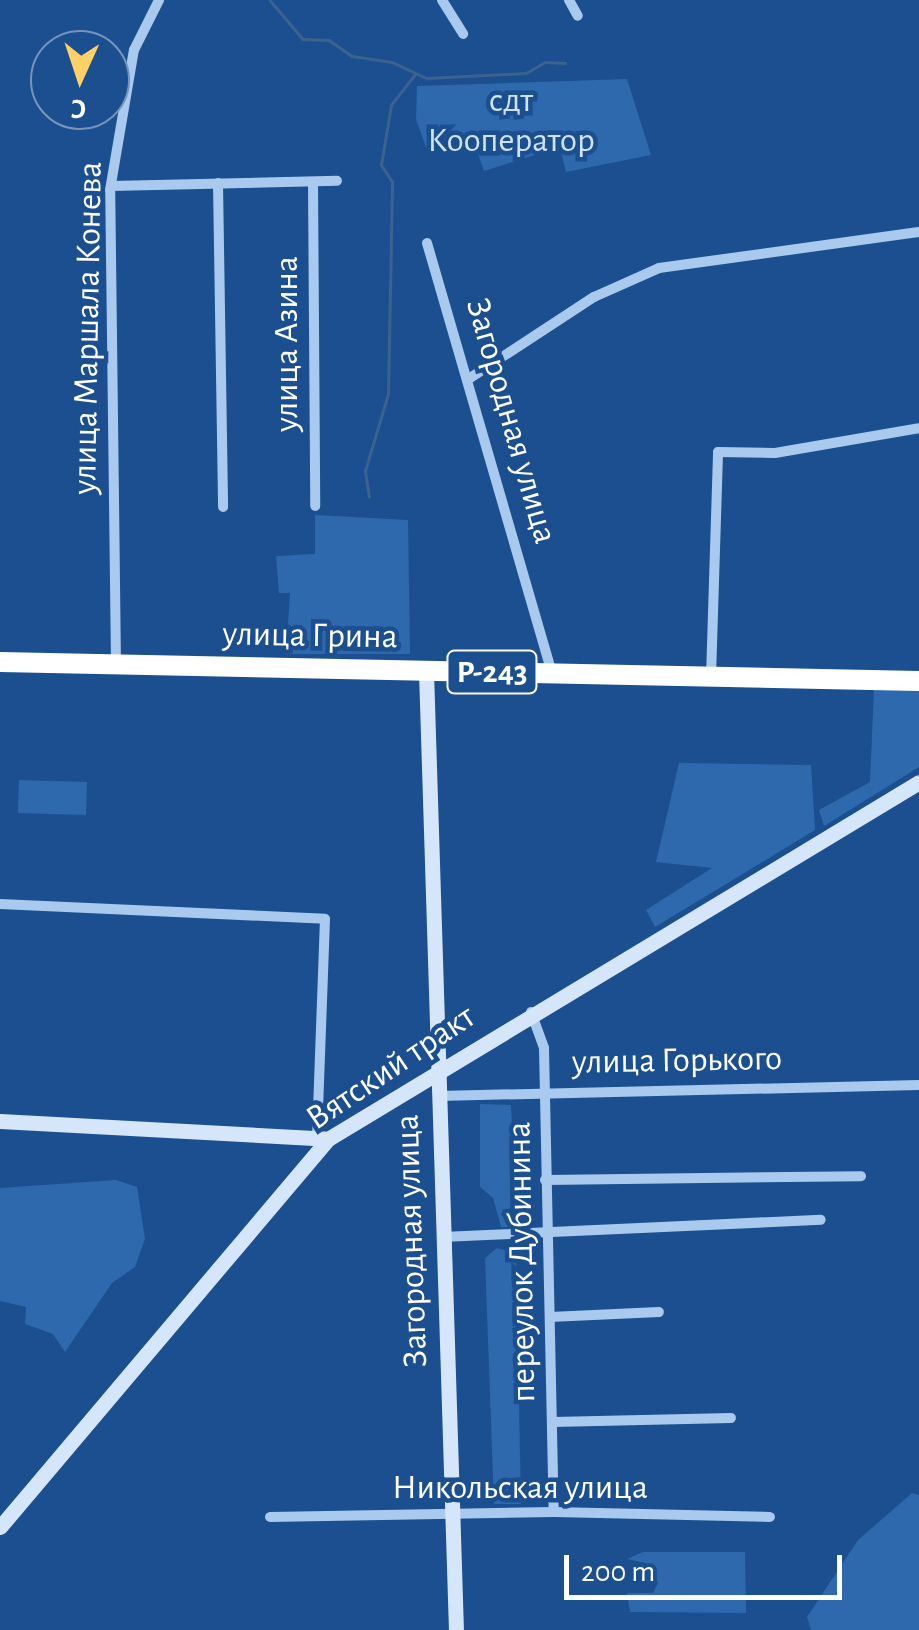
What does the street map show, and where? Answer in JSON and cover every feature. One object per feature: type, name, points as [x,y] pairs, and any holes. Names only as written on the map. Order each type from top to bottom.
[{"type":"highway","name":"улица Грина","points":[[0,662],[919,681]]},
{"type":"street","name":"улица Маршала Конева","points":[[116,664],[110,186],[134,50],[160,0]]},
{"type":"street","points":[[442,0],[463,34]]},
{"type":"street","points":[[569,0],[578,16]]},
{"type":"street","points":[[110,186],[336,181]]},
{"type":"street","name":"улица Азина","points":[[314,182],[315,506]]},
{"type":"street","points":[[218,183],[223,506]]},
{"type":"street","points":[[467,380],[594,297],[659,268],[919,232]]},
{"type":"street","name":"Загородная улица","points":[[427,243],[552,674]]},
{"type":"street","points":[[711,677],[718,452],[774,454],[919,428]]},
{"type":"street","name":"Загородная улица","points":[[426,671],[456,1630]]},
{"type":"street","name":"Вятский тракт","points":[[0,1527],[323,1137],[919,782]]},
{"type":"street","points":[[0,904],[325,919],[323,1137],[0,1120]]},
{"type":"street","name":"переулок Дубинина","points":[[531,1012],[544,1048],[554,1512]]},
{"type":"street","name":"улица Горького","points":[[438,1096],[919,1085]]},
{"type":"street","points":[[545,1180],[862,1176]]},
{"type":"street","points":[[441,1237],[821,1220]]},
{"type":"street","points":[[550,1316],[660,1312]]},
{"type":"street","points":[[553,1422],[731,1418]]},
{"type":"street","name":"Никольская улица","points":[[270,1517],[554,1512],[770,1517]]},
{"type":"green space","name":"сдт Кооператор","points":[[627,79],[651,155],[566,172],[560,147],[484,171],[472,137],[428,153],[416,119],[417,86]]},
{"type":"green space","points":[[315,515],[408,520],[410,654],[286,654],[290,593],[279,593],[276,556],[315,554]]},
{"type":"green space","points":[[874,688],[919,690],[919,767],[824,826],[819,810],[870,782]]},
{"type":"green space","points":[[679,763],[811,765],[815,830],[655,927],[646,910],[712,868],[656,862]]},
{"type":"green space","points":[[19,780],[87,782],[86,815],[18,813]]},
{"type":"green space","points":[[480,1104],[511,1105],[517,1227],[501,1227],[493,1198],[480,1187]]},
{"type":"green space","points":[[116,1180],[137,1187],[145,1239],[135,1267],[112,1283],[65,1352],[53,1334],[25,1324],[26,1307],[0,1301],[0,1188]]},
{"type":"green space","points":[[497,1248],[516,1253],[521,1504],[494,1504],[485,1258]]},
{"type":"green space","points":[[912,1493],[919,1495],[919,1630],[811,1630],[807,1617],[858,1540]]},
{"type":"green space","points":[[643,1552],[745,1552],[746,1613],[630,1612],[627,1593],[653,1593],[658,1583],[646,1563],[627,1559]]},
{"type":"waterway","points":[[270,0],[303,39],[329,40],[352,56],[392,62],[427,78],[526,73],[545,62],[565,63]]},
{"type":"waterway","points":[[369,497],[365,471],[388,394],[392,182],[381,165],[391,105],[415,74]]}]
